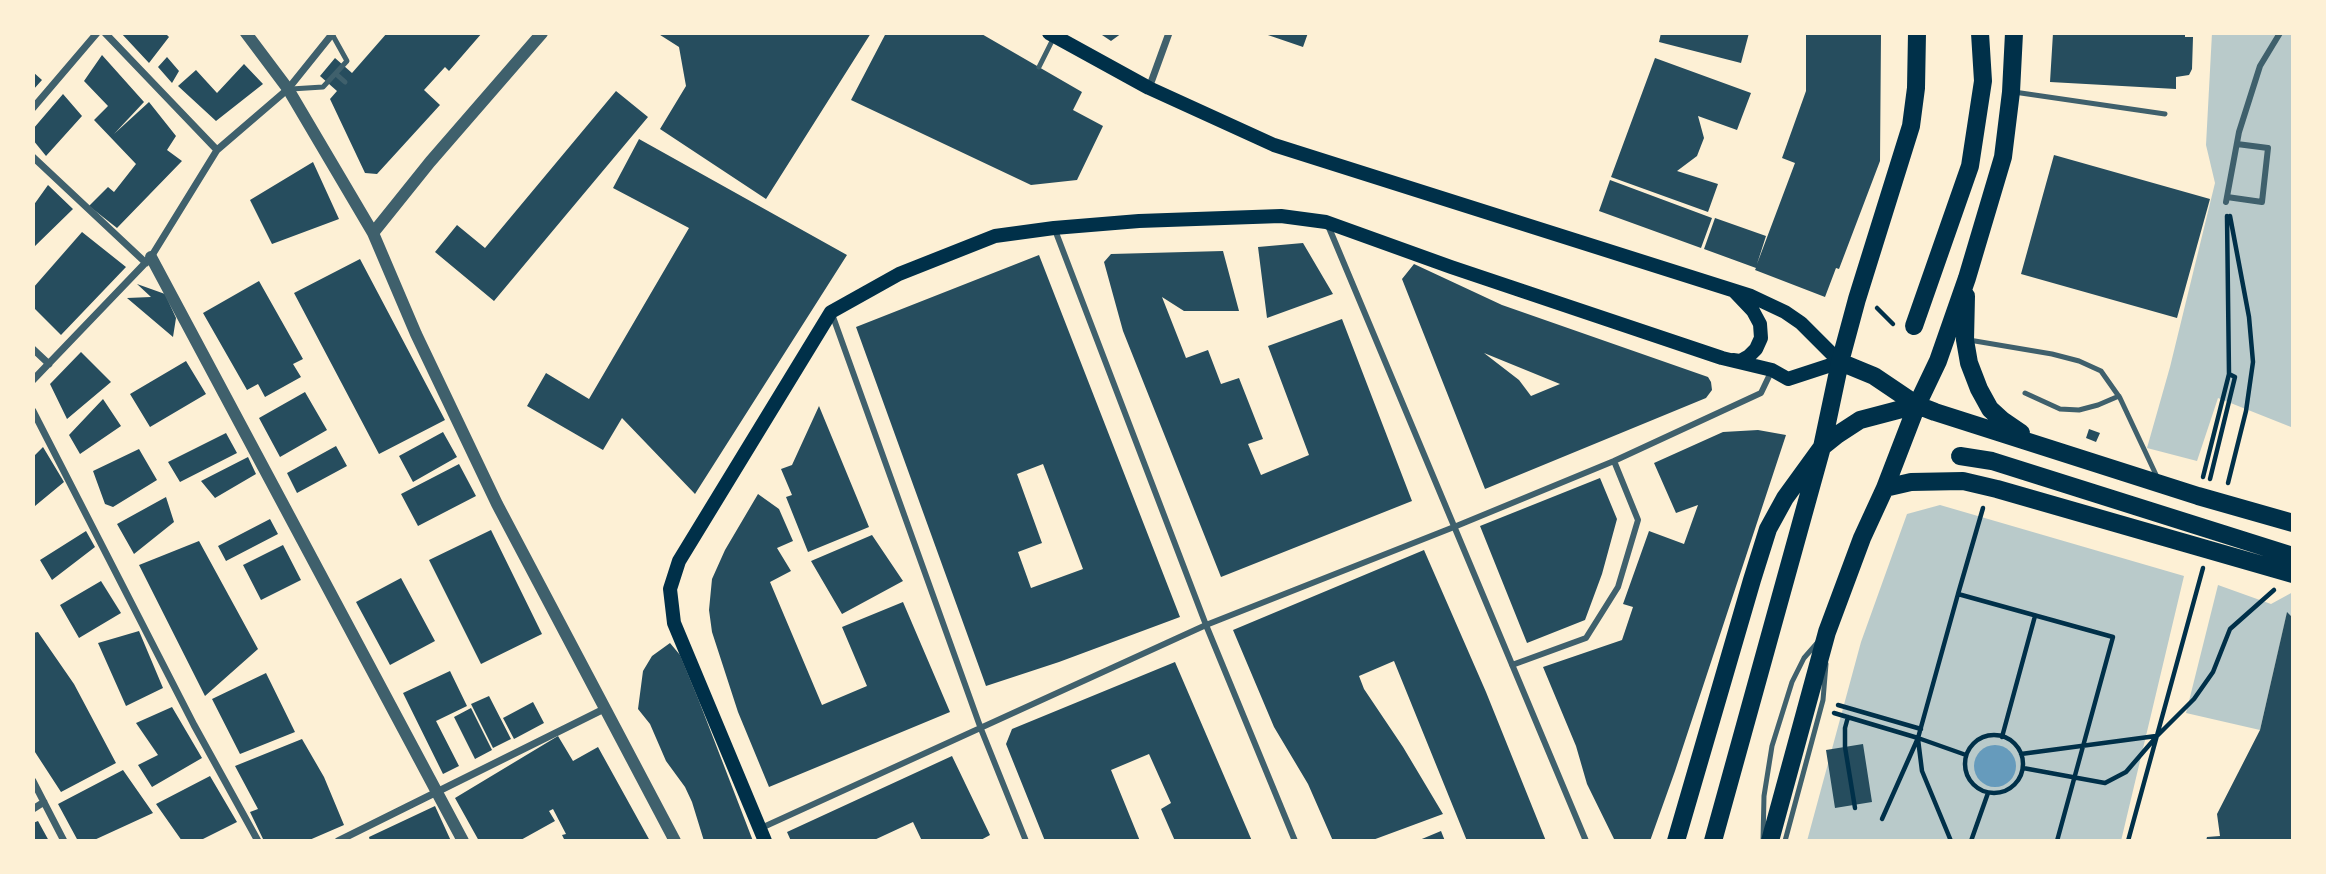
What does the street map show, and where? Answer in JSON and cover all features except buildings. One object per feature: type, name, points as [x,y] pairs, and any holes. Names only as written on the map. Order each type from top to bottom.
[{"type":"main road","points":[[1713,841],[1822,447],[1840,362],[1885,204],[1911,126],[1916,88],[1917,33]]},
{"type":"main road","points":[[1914,326],[1970,166],[1983,81],[1980,33]]},
{"type":"main road","points":[[1770,841],[1827,632],[1862,538],[1938,361],[1967,278],[2003,157],[2011,92],[2014,33]]},
{"type":"main road","points":[[1052,35],[1149,88],[1274,145],[1769,303],[1801,323],[1840,362],[1874,376],[1917,405],[2160,484],[2293,523]]},
{"type":"main road","points":[[762,835],[674,622],[670,589],[678,561],[831,312],[899,274],[995,236],[1139,221],[1281,216],[1326,222],[1722,358],[1772,370],[1788,379],[1840,362]]},
{"type":"main road","points":[[1967,278],[1965,340],[1969,363],[1979,389],[1990,409],[2001,420],[2043,447]]},
{"type":"main road","points":[[1722,358],[1740,361],[1756,349],[1761,338],[1760,324],[1753,312],[1733,290]]},
{"type":"main road","points":[[1676,841],[1768,529],[1785,498],[1822,447],[1860,420],[1917,405]]},
{"type":"main road","points":[[1960,456],[1992,461],[2293,556]]},
{"type":"main road","points":[[1885,488],[1911,482],[1963,481],[2287,572]]},
{"type":"street","points":[[33,108],[97,33]]},
{"type":"street","points":[[105,33],[217,150]]},
{"type":"street","points":[[246,33],[288,89],[373,233],[416,334],[497,504],[675,841]]},
{"type":"street","points":[[373,233],[438,152],[542,33]]},
{"type":"street","points":[[1149,88],[1169,33]]},
{"type":"street","points":[[2237,144],[2268,148],[2262,201],[2227,199],[2237,144],[2260,66],[2280,33]]},
{"type":"street","points":[[33,380],[148,260],[217,150],[288,89],[333,34]]},
{"type":"street","points":[[33,157],[148,260],[463,841]]},
{"type":"street","points":[[1326,222],[1586,841]]},
{"type":"street","points":[[1054,228],[1206,625],[1295,841]]},
{"type":"street","points":[[831,312],[981,729],[1026,841]]},
{"type":"street","points":[[33,349],[49,364]]},
{"type":"street","points":[[762,835],[981,729],[1206,625],[1614,461],[1761,393],[1772,370]]},
{"type":"street","points":[[33,411],[194,725],[258,841]]},
{"type":"street","points":[[1513,665],[1586,638],[1618,587],[1638,520],[1614,461]]},
{"type":"street","points":[[338,841],[606,708]]},
{"type":"street","points":[[33,781],[64,841]]},
{"type":"street","points":[[33,808],[44,802]]},
{"type":"lane","points":[[288,89],[323,87],[347,61],[333,34]]},
{"type":"lane","points":[[1039,67],[1052,35]]},
{"type":"lane","points":[[336,74],[345,82]]},
{"type":"lane","points":[[2011,92],[2165,114]]},
{"type":"lane","points":[[1965,340],[2011,345],[2079,361],[2101,370],[2119,396],[2160,484]]},
{"type":"lane","points":[[2025,393],[2060,409],[2079,410],[2119,396]]},
{"type":"lane","points":[[1763,841],[1763,796],[1772,746],[1791,682],[1804,658],[1827,632]]},
{"type":"lane","points":[[1785,841],[1825,689],[1827,632]]},
{"type":"path","points":[[2202,497],[2235,377],[2229,374],[2227,199]]},
{"type":"path","points":[[2227,199],[2249,317],[2253,362],[2246,411],[2234,462]]},
{"type":"path","points":[[1882,819],[1921,729],[1985,500]]},
{"type":"path","points":[[2023,768],[2105,783],[2126,772],[2194,699],[2213,672],[2230,629],[2271,594],[2287,572]]},
{"type":"path","points":[[1958,594],[2113,637],[2057,841]]},
{"type":"path","points":[[2129,841],[2191,611]]},
{"type":"path","points":[[2002,737],[2035,616]]},
{"type":"path","points":[[1829,702],[1921,729]]},
{"type":"path","points":[[1833,713],[1966,755]]},
{"type":"path","points":[[1848,717],[1845,747],[1855,808]]},
{"type":"path","points":[[1987,736],[2002,737],[2014,743],[2021,754],[2023,768],[2020,778],[2007,791],[1988,793],[1972,783],[1967,774],[1966,755],[1978,740],[1987,736]]},
{"type":"path","points":[[2021,754],[2157,736]]},
{"type":"path","points":[[1918,738],[1922,771],[1951,841]]},
{"type":"path","points":[[1972,841],[1988,793]]},
{"type":"shaded area","points":[[2212,33],[2293,33],[2293,423],[2291,427],[2218,398],[2197,461],[2147,448],[2170,367],[2215,183],[2206,145]]},
{"type":"shaded area","points":[[1940,505],[2184,576],[2121,841],[1807,841],[1861,642],[1907,514]]},
{"type":"shaded area","points":[[2218,585],[2271,604],[2293,592],[2293,618],[2287,613],[2260,730],[2186,713]]},
{"type":"water","points":[[1995,745],[2010,751],[2016,766],[2010,781],[1995,787],[1980,781],[1974,766],[1980,751]]}]
